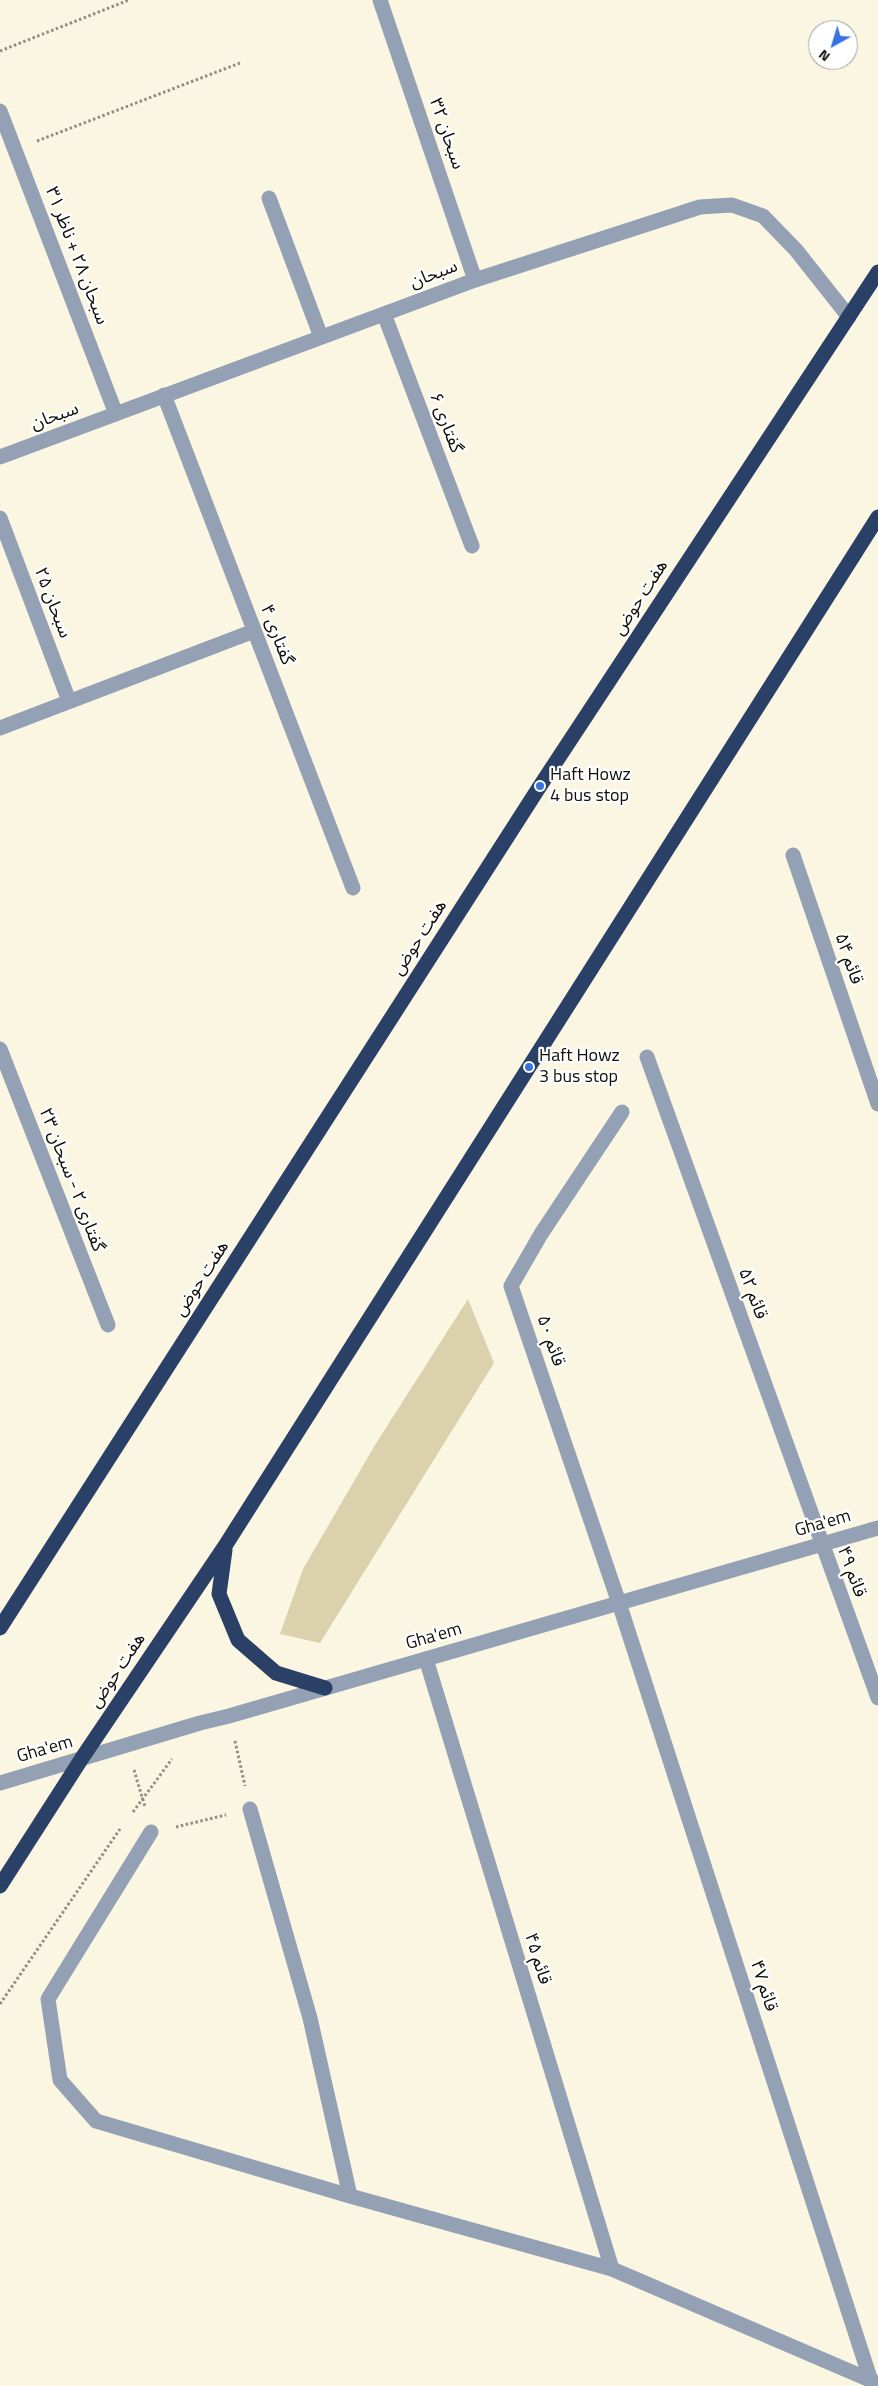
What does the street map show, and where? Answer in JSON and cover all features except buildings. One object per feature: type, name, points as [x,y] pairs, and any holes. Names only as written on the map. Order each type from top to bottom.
[{"type":"highway","name":"هفت حوض","points":[[0,1628],[540,786],[849,317],[871,293],[878,272]]},
{"type":"highway","name":"هفت حوض","points":[[0,1886],[82,1758],[226,1546],[878,517]]},
{"type":"highway","points":[[226,1546],[219,1594],[238,1640],[276,1673],[325,1688]]},
{"type":"street","name":"سبحان ۳۲","points":[[380,0],[475,280]]},
{"type":"street","name":"سبحان ۲۸ + ناظر ۳۱","points":[[0,111],[116,414]]},
{"type":"street","points":[[269,198],[321,337]]},
{"type":"street","name":"سبحان","points":[[0,457],[475,280],[700,207],[732,205],[763,216],[796,250],[849,317]]},
{"type":"street","name":"گفتاری ۶","points":[[384,314],[472,546]]},
{"type":"street","name":"گفتاری ۴","points":[[164,395],[353,888]]},
{"type":"street","name":"سبحان ۲۵","points":[[0,518],[70,702]]},
{"type":"street","points":[[0,728],[254,630]]},
{"type":"street","name":"قائم ۵۴","points":[[793,855],[878,1104]]},
{"type":"street","name":"گفتاری ۲ - سبحان ۲۳","points":[[0,1049],[108,1325]]},
{"type":"street","name":"قائم ۵۲","points":[[647,1058],[821,1544]]},
{"type":"street","name":"قائم ۵۰","points":[[619,1603],[511,1286],[541,1234],[622,1112]]},
{"type":"street","name":"Gha'em","points":[[0,1783],[200,1723],[878,1528]]},
{"type":"street","name":"قائم ۴۹","points":[[821,1544],[878,1698]]},
{"type":"street","name":"قائم ۴۷","points":[[619,1603],[874,2382]]},
{"type":"street","name":"قائم ۴۵","points":[[426,1659],[612,2269]]},
{"type":"street","points":[[250,1809],[310,2018],[350,2196]]},
{"type":"street","points":[[151,1832],[48,2000],[60,2080],[96,2121],[350,2196],[612,2269],[874,2382]]},
{"type":"path","points":[[0,50],[129,0]]},
{"type":"path","points":[[15,150],[240,63]]},
{"type":"path","points":[[128,1745],[151,1832],[250,1809],[229,1716]]},
{"type":"path","points":[[131,1815],[200,1723]]},
{"type":"path","points":[[0,2004],[101,1854],[125,1823]]},
{"type":"shaded area","points":[[468,1299],[494,1363],[320,1643],[280,1634],[303,1569],[375,1445]]},
{"type":"place","name":"Haft Howz 4 bus stop","points":[[540,786]]},
{"type":"place","name":"Haft Howz 3 bus stop","points":[[529,1067]]}]
